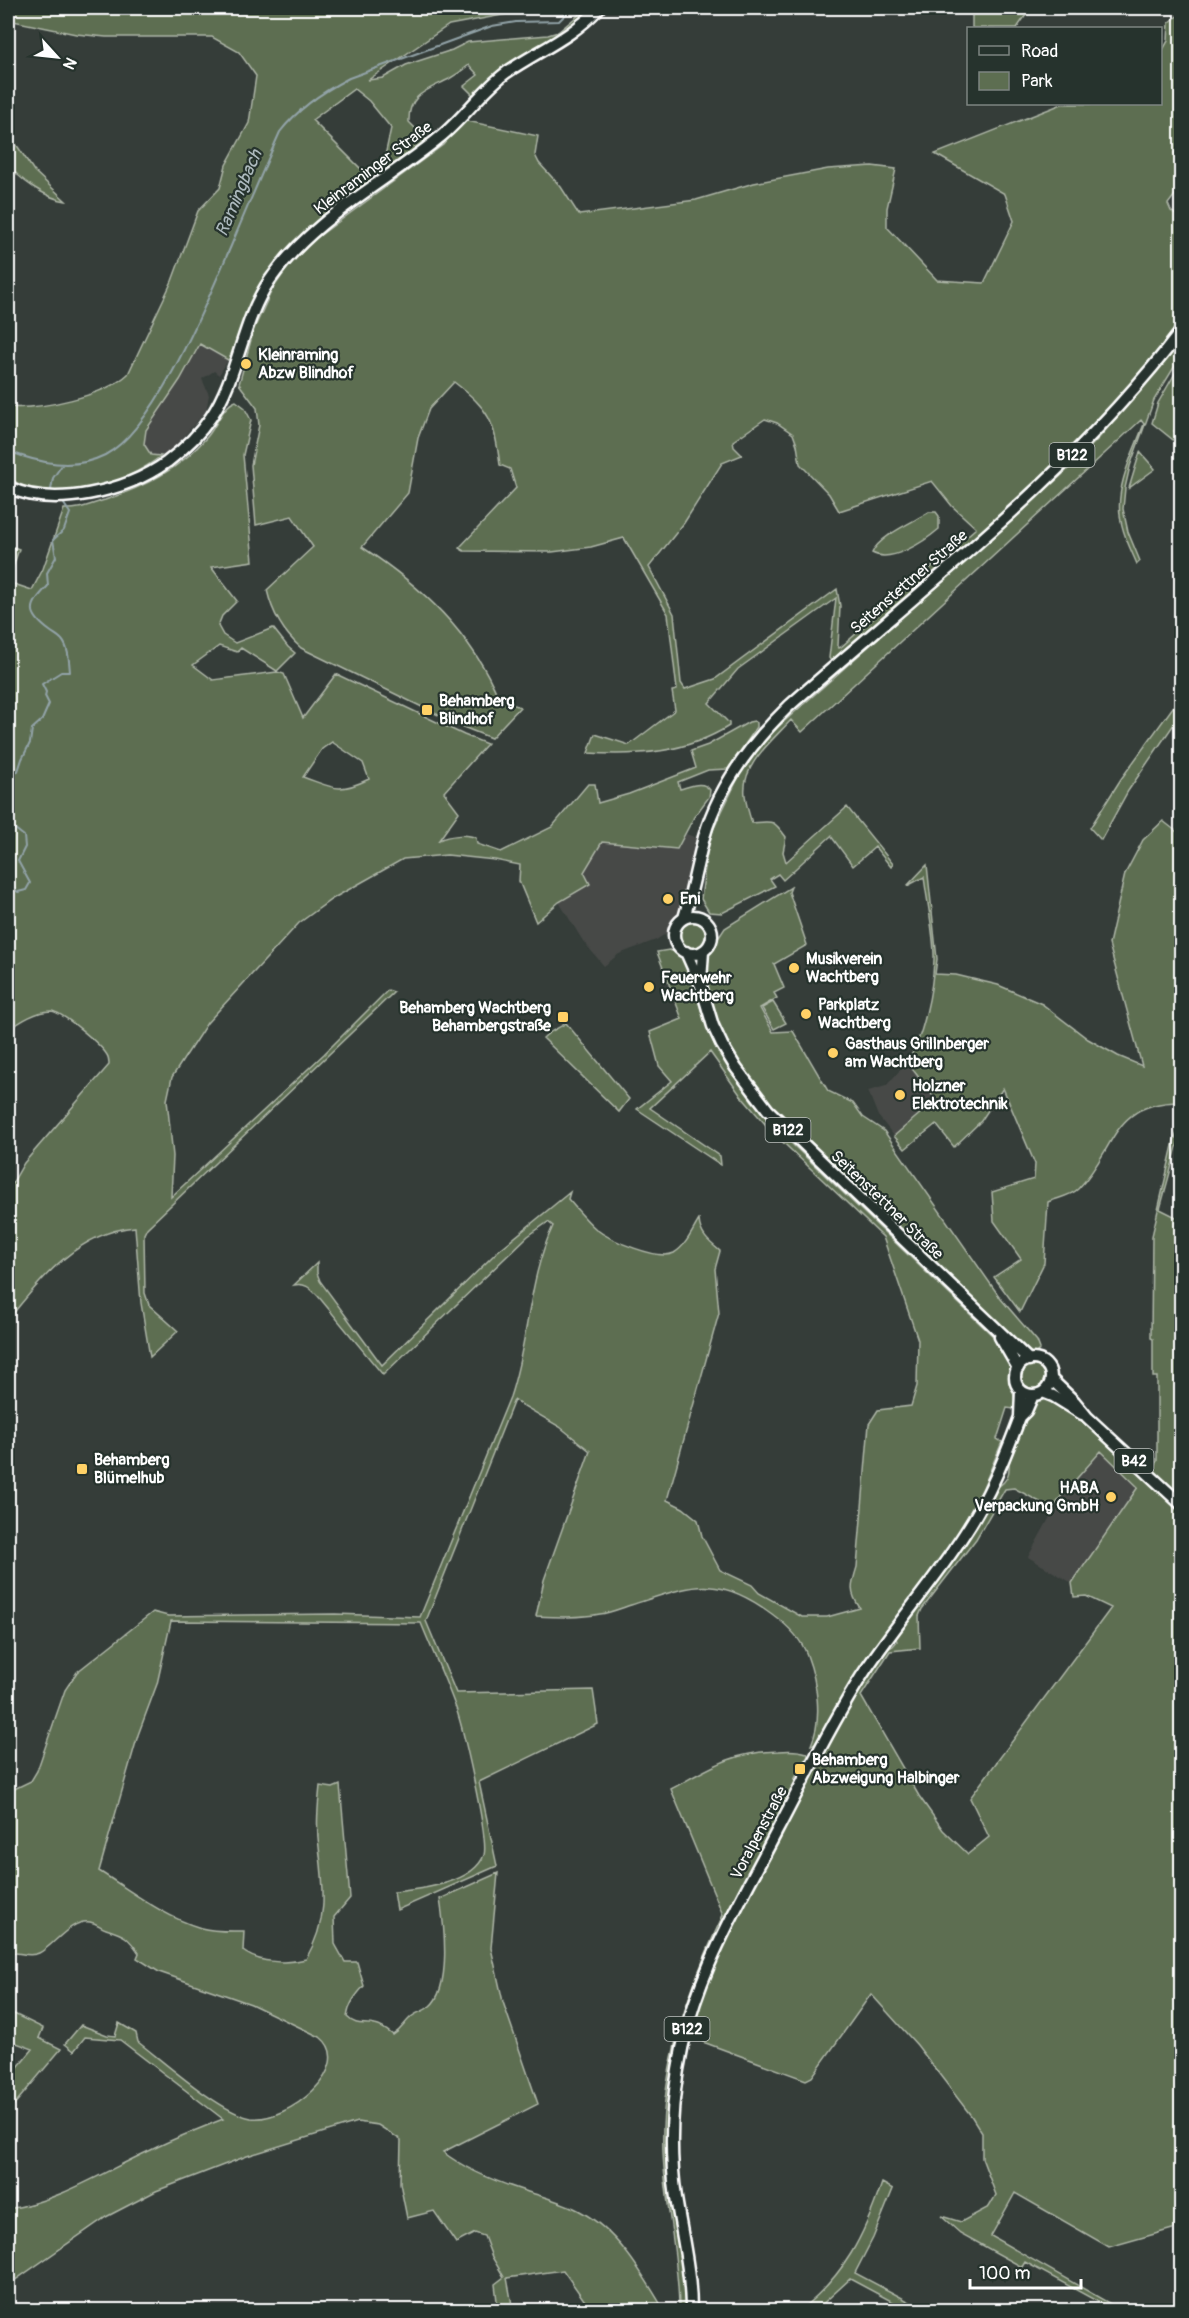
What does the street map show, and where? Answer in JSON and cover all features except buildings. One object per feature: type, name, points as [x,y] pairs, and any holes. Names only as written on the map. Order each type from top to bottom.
[{"type":"main road","name":"Kleinraminger Straße","points":[[8,488],[26,495],[64,498],[104,489],[139,477],[164,464],[192,440],[218,405],[250,318],[262,293],[296,249],[325,221],[440,138],[496,81],[569,35],[599,8]]},
{"type":"main road","name":"Seitenstettner Straße","points":[[684,918],[716,804],[756,740],[789,706],[1049,478],[1119,406],[1182,330]]},
{"type":"main road","name":"Seitenstettner Straße","points":[[694,879],[698,916]]},
{"type":"main road","points":[[684,918],[698,916]]},
{"type":"main road","name":"B122","points":[[698,916],[707,922],[712,933],[711,940],[702,951]]},
{"type":"main road","name":"B122","points":[[684,918],[676,926],[674,937],[677,946],[686,952]]},
{"type":"main road","name":"Seitenstettner Straße","points":[[701,986],[702,951]]},
{"type":"main road","points":[[686,952],[691,954],[702,951]]},
{"type":"main road","name":"Seitenstettner Straße","points":[[686,952],[722,1045],[741,1075],[768,1110],[1029,1360]]},
{"type":"main road","name":"Seitenstettner Straße","points":[[987,1320],[1008,1348],[1018,1368]]},
{"type":"main road","points":[[1018,1368],[1029,1360]]},
{"type":"main road","name":"B122","points":[[1029,1360],[1037,1360],[1045,1364],[1050,1371],[1049,1386],[1038,1394]]},
{"type":"main road","name":"B122","points":[[1018,1368],[1015,1380],[1021,1391]]},
{"type":"main road","name":"B42","points":[[1051,1379],[1087,1417],[1182,1505]]},
{"type":"main road","points":[[1021,1391],[1038,1394]]},
{"type":"main road","name":"Voralpenstraße","points":[[692,2310],[676,2195],[673,2112],[677,2071],[696,1996],[731,1917],[838,1716],[886,1640],[966,1533],[983,1504],[1020,1417],[1021,1391]]},
{"type":"main road","name":"B42","points":[[1038,1394],[1053,1396],[1087,1417]]},
{"type":"main road","name":"Voralpenstraße","points":[[1020,1417],[1038,1394]]},
{"type":"shaded area","points":[[200,343],[228,360],[219,375],[214,371],[202,379],[209,395],[206,411],[170,452],[161,456],[151,455],[144,444],[146,430],[180,380]]},
{"type":"shaded area","points":[[686,834],[697,838],[683,911],[667,933],[656,940],[619,954],[604,966],[583,941],[559,902],[589,884],[584,872],[602,842],[677,849]]},
{"type":"shaded area","points":[[907,1062],[936,1100],[894,1136],[878,1116],[868,1091],[886,1086]]},
{"type":"shaded area","points":[[1101,1451],[1139,1487],[1072,1583],[1028,1557],[1062,1495]]},
{"type":"green space","points":[[8,8],[539,8],[449,25],[368,80],[383,78],[406,65],[452,50],[468,42],[548,35],[558,32],[587,8],[594,8],[474,96],[464,86],[478,75],[469,65],[421,94],[412,105],[409,122],[429,142],[389,170],[384,161],[391,128],[369,101],[354,89],[312,120],[373,181],[326,215],[283,255],[255,295],[228,360],[200,344],[180,380],[146,430],[144,444],[151,455],[161,456],[145,467],[107,484],[86,490],[65,492],[25,487],[8,477],[8,407],[37,406],[71,400],[104,389],[128,374],[172,281],[198,211],[220,188],[226,165],[249,123],[256,76],[239,52],[212,37],[106,37],[76,34],[8,20]]},
{"type":"green space","points":[[972,8],[1034,8],[1018,27],[972,27]]},
{"type":"green space","points":[[1181,13],[1181,149],[1174,153],[1181,164],[1181,187],[1168,204],[1171,211],[1181,219],[1181,320],[1132,383],[1053,465],[980,532],[831,661],[829,658],[836,598],[738,669],[709,703],[729,723],[729,726],[696,742],[661,751],[625,754],[588,753],[595,734],[629,745],[675,710],[672,691],[677,690],[668,614],[624,538],[591,547],[552,552],[464,551],[459,548],[516,488],[510,469],[500,465],[495,437],[488,417],[476,400],[454,382],[429,409],[418,438],[408,493],[362,547],[404,578],[442,613],[475,653],[499,699],[520,707],[491,738],[463,727],[301,648],[284,629],[275,614],[267,590],[313,547],[292,516],[256,525],[251,465],[259,425],[257,408],[239,384],[254,329],[272,290],[288,267],[311,242],[443,145],[462,120],[538,136],[535,155],[539,163],[561,187],[579,215],[696,200],[754,183],[828,169],[872,166],[896,169],[887,208],[887,227],[937,280],[984,283],[1014,221],[1005,194],[935,154],[1059,105],[1162,105],[1162,51],[1168,41],[1169,23]],"holes":[[[765,419],[777,423],[793,434],[800,464],[829,494],[839,511],[932,481],[952,506],[976,528],[841,647],[838,646],[840,606],[837,589],[715,679],[685,689],[681,683],[674,614],[649,567],[684,523],[722,463],[742,455],[734,447],[733,441]]]},
{"type":"green space","points":[[8,135],[34,171],[66,201],[42,192],[12,169],[8,163],[6,149]]},
{"type":"green space","points":[[1181,342],[1181,356],[1154,400],[1130,466],[1125,488],[1123,509],[1128,532],[1140,561],[1137,564],[1123,528],[1119,503],[1123,480],[1144,424],[1141,420],[802,732],[791,720],[753,763],[745,784],[745,798],[752,823],[772,822],[778,827],[786,837],[783,852],[786,862],[847,807],[893,864],[891,867],[875,847],[853,866],[831,836],[783,880],[778,874],[770,879],[775,886],[722,913],[709,912],[701,899],[707,852],[713,830],[742,770],[770,734],[1062,475],[1099,438]]},
{"type":"green space","points":[[1181,363],[1181,424],[1174,431],[1181,439],[1181,451],[1178,444],[1152,423],[1158,403]]},
{"type":"green space","points":[[236,401],[244,407],[251,420],[243,455],[253,561],[211,567],[237,601],[222,616],[218,626],[223,635],[235,643],[273,628],[295,653],[277,671],[241,648],[237,652],[219,646],[193,665],[213,680],[277,672],[284,674],[303,718],[336,674],[487,744],[444,792],[459,812],[439,840],[447,837],[472,836],[476,838],[477,844],[501,852],[552,827],[588,784],[595,784],[598,803],[629,794],[696,768],[691,751],[708,745],[749,722],[757,723],[757,727],[728,769],[708,770],[678,782],[680,789],[700,784],[710,790],[709,797],[694,817],[677,849],[602,842],[584,872],[590,884],[559,902],[536,922],[519,881],[520,865],[447,855],[403,859],[332,899],[299,923],[207,1023],[172,1077],[167,1100],[173,1156],[171,1197],[324,1054],[388,990],[394,992],[147,1228],[144,1234],[145,1293],[149,1305],[178,1331],[150,1357],[141,1303],[135,1227],[96,1238],[79,1248],[48,1273],[8,1320],[8,1191],[24,1163],[109,1065],[109,1060],[103,1050],[81,1030],[51,1011],[28,1018],[8,1030],[8,582],[32,590],[43,569],[64,509],[80,508],[105,500],[147,483],[173,468],[210,433],[231,403]],"holes":[[[332,742],[363,763],[369,779],[350,787],[336,788],[303,777],[322,749]]]},
{"type":"green space","points":[[1140,452],[1155,469],[1129,488]]},
{"type":"green space","points":[[929,512],[936,512],[939,516],[939,529],[933,534],[907,550],[889,556],[872,553],[889,535]]},
{"type":"green space","points":[[8,545],[19,549],[8,582]]},
{"type":"green space","points":[[1181,696],[1181,714],[1128,791],[1101,840],[1090,828],[1121,779]]},
{"type":"green space","points":[[1163,821],[1181,835],[1181,1102],[1158,1104],[1140,1110],[1127,1119],[1091,1174],[1078,1189],[1048,1202],[1044,1263],[1020,1312],[994,1277],[1021,1259],[994,1221],[992,1192],[1034,1179],[1035,1164],[1003,1088],[981,1121],[954,1147],[936,1124],[905,1149],[894,1136],[936,1100],[907,1062],[918,1041],[926,1013],[932,985],[934,951],[924,877],[907,886],[927,865],[937,959],[935,974],[956,975],[998,985],[1042,1004],[1088,1039],[1142,1066],[1109,944],[1125,874],[1143,840]]},
{"type":"green space","points":[[791,887],[789,892],[807,945],[774,964],[784,988],[774,993],[777,998],[760,1008],[773,1032],[793,1031],[828,1091],[853,1103],[863,1117],[884,1131],[1001,1299],[1037,1341],[1040,1349],[1035,1354],[1015,1343],[985,1310],[768,1102],[731,1050],[715,1013],[707,984],[704,970],[706,957],[725,928]]},
{"type":"green space","points":[[693,921],[703,925],[707,935],[703,945],[693,949],[683,945],[679,935],[683,925]]},
{"type":"green space","points":[[669,950],[678,953],[686,960],[705,1023],[715,1046],[752,1101],[789,1141],[994,1337],[1011,1362],[1010,1380],[1015,1400],[1014,1409],[1007,1408],[997,1439],[1002,1442],[982,1490],[951,1546],[863,1665],[815,1744],[811,1745],[818,1712],[814,1677],[804,1649],[793,1632],[778,1618],[735,1592],[719,1588],[687,1588],[612,1612],[576,1617],[536,1616],[544,1580],[590,1451],[560,1427],[514,1400],[426,1621],[456,1693],[593,1690],[598,1724],[479,1782],[497,1866],[397,1910],[394,1892],[431,1887],[458,1879],[478,1865],[484,1855],[479,1805],[458,1714],[421,1623],[171,1621],[157,1684],[138,1735],[99,1871],[148,1903],[187,1923],[212,1930],[244,1931],[243,1951],[249,1955],[273,1961],[291,1962],[306,1959],[322,1917],[323,1890],[318,1831],[320,1786],[333,1788],[340,1785],[350,1898],[334,1917],[335,1944],[345,1962],[357,1962],[364,1986],[353,2000],[347,2017],[357,2023],[380,2026],[393,2035],[411,2017],[429,2007],[441,1986],[445,1956],[440,1899],[498,1873],[491,1948],[503,2002],[538,2104],[443,2152],[481,2174],[564,2204],[592,2219],[605,2229],[628,2254],[664,2310],[591,2310],[563,2270],[507,2278],[513,2310],[494,2310],[497,2301],[495,2284],[504,2277],[492,2257],[484,2236],[475,2233],[456,2243],[434,2211],[407,2218],[400,2183],[401,2140],[378,2125],[357,2122],[247,2156],[156,2191],[106,2217],[8,2285],[8,2209],[46,2200],[63,2193],[223,2119],[120,2040],[85,2037],[74,2051],[65,2044],[81,2025],[115,2036],[119,2023],[136,2033],[138,2042],[193,2086],[224,2107],[251,2118],[283,2112],[299,2102],[324,2077],[330,2063],[329,2049],[320,2037],[251,2004],[159,1972],[137,1958],[139,1953],[126,1937],[95,1923],[83,1922],[76,1925],[39,1953],[27,1955],[8,1953],[8,1792],[31,1781],[37,1771],[65,1690],[77,1672],[153,1612],[168,1616],[335,1614],[420,1617],[510,1397],[538,1267],[553,1226],[548,1222],[528,1236],[383,1375],[318,1296],[305,1285],[294,1285],[317,1263],[320,1281],[382,1365],[498,1251],[570,1192],[568,1199],[602,1234],[646,1252],[667,1255],[674,1253],[685,1242],[699,1220],[703,1234],[720,1251],[715,1269],[719,1313],[667,1500],[683,1508],[698,1520],[702,1536],[720,1570],[752,1585],[759,1593],[802,1617],[827,1617],[860,1608],[852,1589],[857,1567],[869,1424],[878,1410],[911,1406],[917,1386],[918,1340],[883,1237],[772,1132],[741,1096],[710,1052],[650,1108],[720,1156],[721,1165],[637,1109],[672,1081],[659,1066],[650,1032],[682,1019],[657,952]]},
{"type":"green space","points":[[773,1002],[786,1023],[774,1029],[762,1008]]},
{"type":"green space","points":[[566,1023],[629,1099],[619,1112],[543,1038]]},
{"type":"green space","points":[[1181,1122],[1181,1132],[1160,1209],[1182,1220],[1181,2310],[1177,2310],[1176,2300],[1176,2228],[1109,2247],[1015,2193],[991,2236],[1121,2310],[1113,2310],[1025,2262],[1022,2267],[960,2233],[941,2216],[961,2222],[989,2207],[996,2195],[982,2158],[982,2133],[917,2045],[871,1994],[812,2077],[806,2080],[703,2042],[706,2035],[694,2033],[692,2030],[699,2005],[717,1957],[775,1843],[766,1839],[724,1918],[705,1963],[668,2124],[687,2302],[687,2310],[679,2310],[677,2270],[663,2152],[666,2090],[671,2060],[688,2001],[723,1915],[671,1789],[722,1762],[748,1754],[793,1750],[807,1753],[808,1756],[794,1780],[803,1793],[820,1763],[823,1765],[825,1752],[837,1722],[857,1691],[884,1651],[897,1641],[895,1636],[950,1562],[999,1486],[1006,1479],[1021,1426],[1031,1407],[1037,1401],[1043,1398],[1049,1399],[1065,1407],[1146,1477],[1157,1461],[1157,1377],[1153,1377],[1153,1339],[1151,1338],[1152,1236],[1174,1141]],"holes":[[[1101,1451],[1138,1487],[1072,1583],[1074,1597],[1086,1596],[1111,1608],[970,1798],[989,1837],[968,1854],[943,1830],[919,1796],[861,1696],[890,1651],[920,1648],[919,1616],[922,1609],[976,1539],[1005,1489],[1014,1488],[1053,1509],[1062,1495]]]},
{"type":"green space","points":[[1032,1364],[1043,1369],[1045,1377],[1040,1387],[1032,1388],[1023,1383],[1022,1371]]},
{"type":"green space","points":[[8,2011],[43,2028],[39,2038],[61,2049],[8,2112],[8,2079],[33,2049],[8,2040]]},
{"type":"green space","points":[[882,2183],[893,2189],[873,2238],[855,2273],[925,2310],[908,2310],[850,2279],[816,2310],[800,2310],[829,2283],[851,2253],[868,2220]]},
{"type":"waterway","name":"Ramingbach","points":[[8,451],[56,464],[81,463],[105,455],[124,441],[143,419],[161,391],[194,329],[280,132],[294,116],[349,78],[492,26],[516,22],[559,21],[572,8]]},
{"type":"waterway","points":[[54,493],[51,490],[53,478],[62,465]]},
{"type":"waterway","points":[[8,782],[11,782],[11,772],[18,771],[30,743],[32,729],[42,720],[49,704],[42,684],[61,672],[70,672],[64,643],[42,625],[33,609],[37,599],[48,586],[47,573],[56,557],[53,540],[64,530],[70,513],[62,501]]},
{"type":"waterway","points":[[8,804],[9,824],[24,836],[25,847],[18,861],[30,883],[26,890],[18,892],[13,888],[8,891]]},
{"type":"place","name":"Kleinraming Abzw Blindhof","points":[[246,364]]},
{"type":"place","name":"Behamberg Blindhof","points":[[427,710]]},
{"type":"place","name":"Eni","points":[[668,899]]},
{"type":"place","name":"Musikverein Wachtberg","points":[[794,968]]},
{"type":"place","name":"Feuerwehr Wachtberg","points":[[649,987]]},
{"type":"place","name":"Parkplatz Wachtberg","points":[[806,1014]]},
{"type":"place","name":"Behamberg Wachtberg Behambergstraße","points":[[563,1017]]},
{"type":"place","name":"Gasthaus Grillnberger am Wachtberg","points":[[833,1053]]},
{"type":"place","name":"Holzner Elektrotechnik","points":[[900,1095]]},
{"type":"place","name":"Behamberg Blümelhub","points":[[82,1469]]},
{"type":"place","name":"HABA Verpackung GmbH","points":[[1111,1497]]},
{"type":"place","name":"Behamberg Abzweigung Halbinger","points":[[800,1769]]}]
